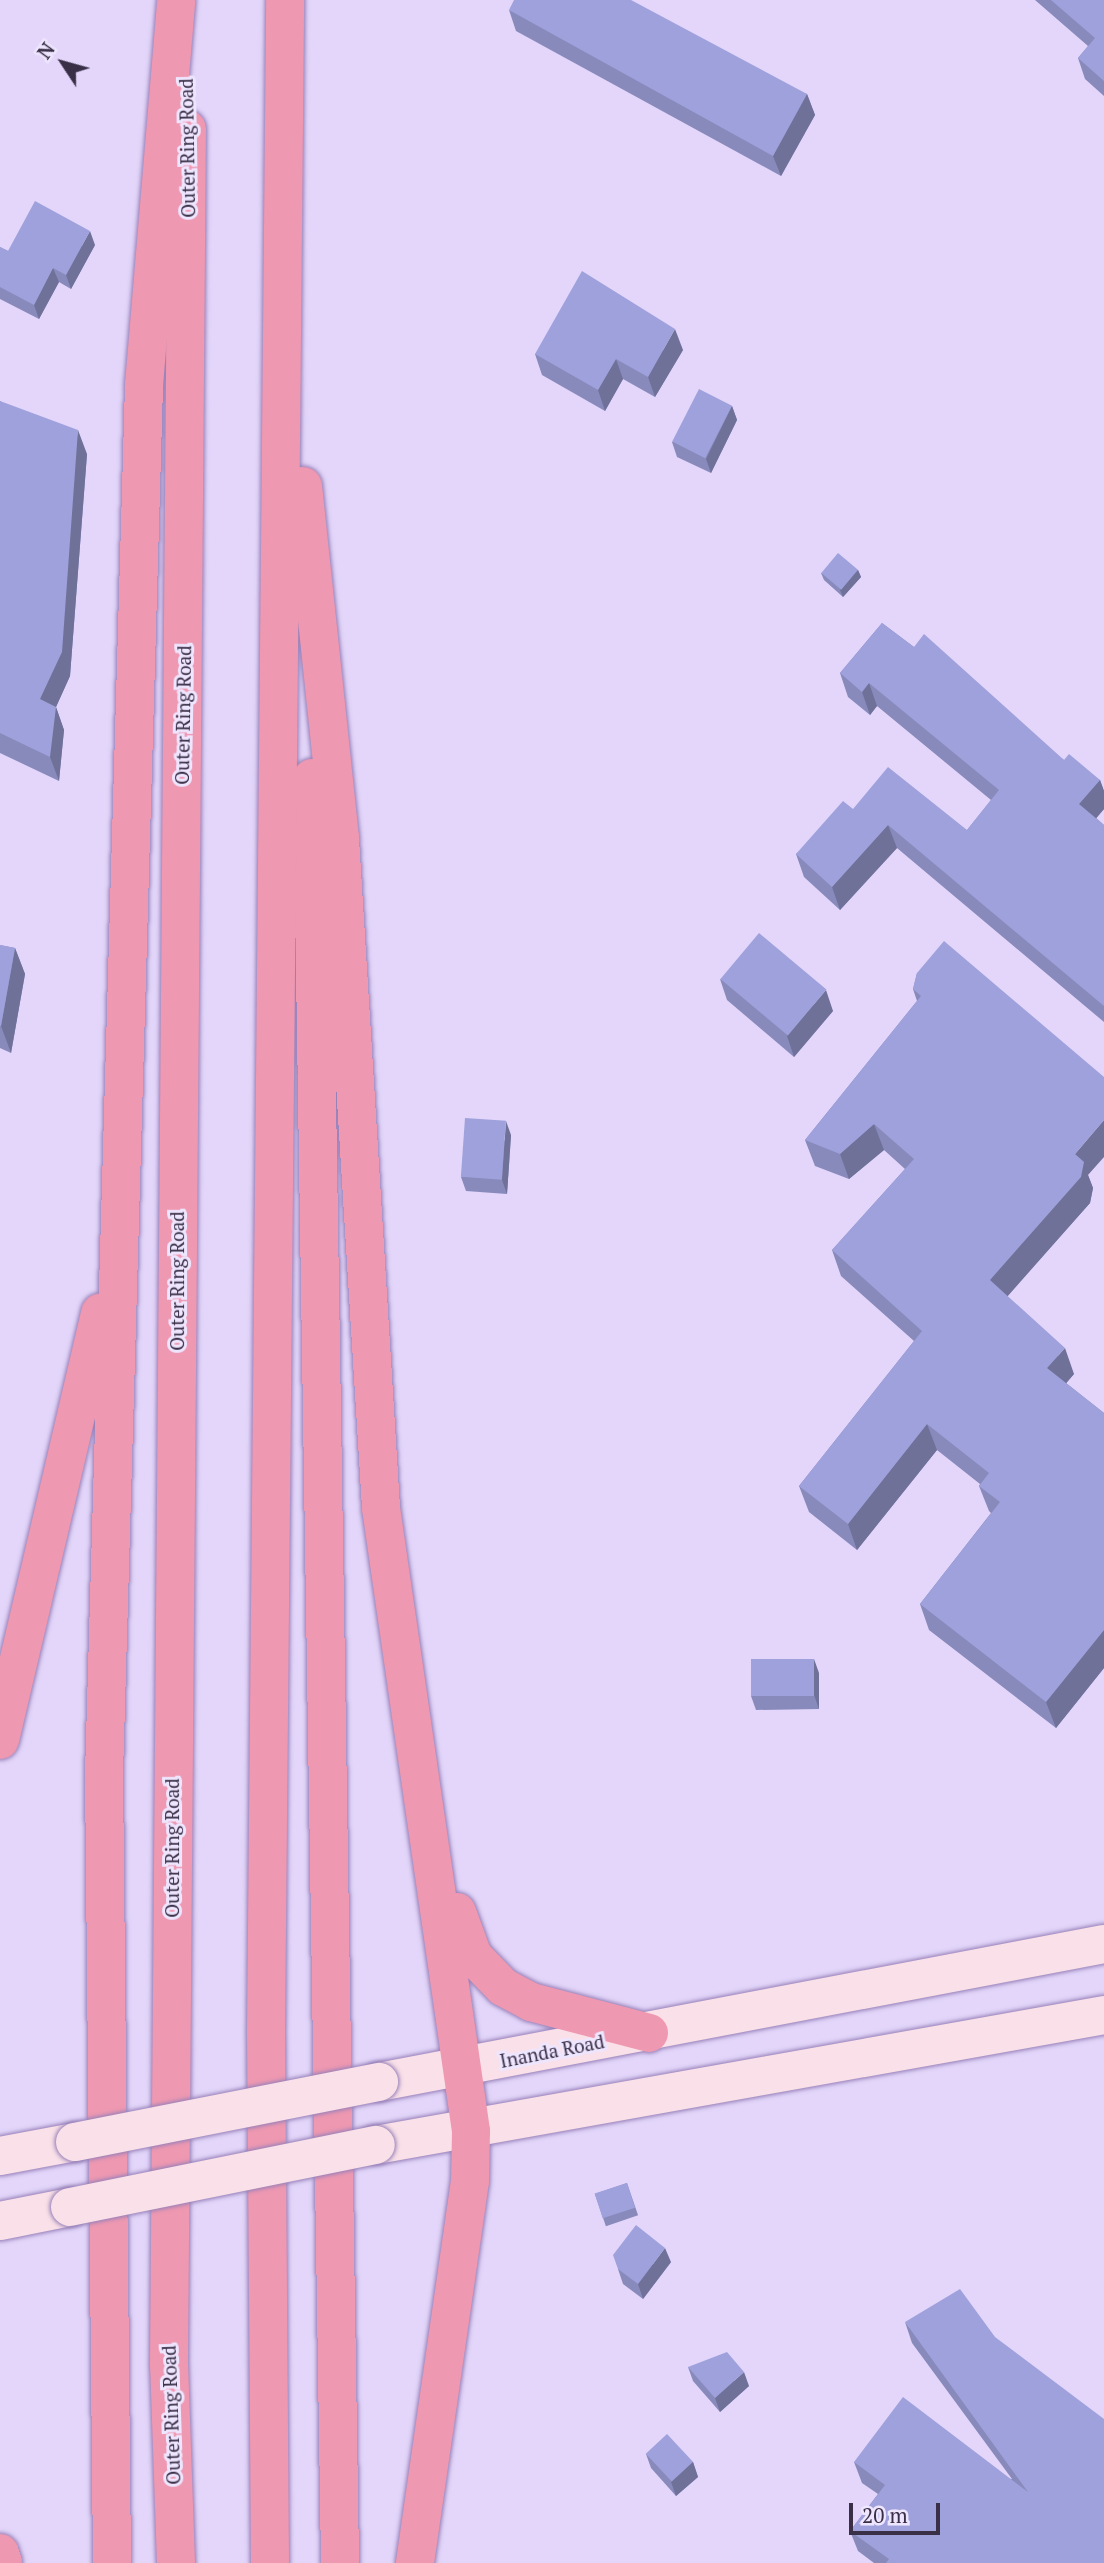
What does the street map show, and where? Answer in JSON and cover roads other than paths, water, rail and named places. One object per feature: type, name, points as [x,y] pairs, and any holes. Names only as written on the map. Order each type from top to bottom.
[{"type":"highway","points":[[112,2563],[104,1774],[144,386],[176,0]]},
{"type":"highway","name":"Outer Ring Road","points":[[176,2563],[169,2351],[190,272],[184,0]]},
{"type":"highway","points":[[270,2563],[266,2087],[285,0]]},
{"type":"highway","points":[[284,264],[312,611],[340,839],[381,1508],[466,2068],[471,2131],[470,2181],[415,2563]]},
{"type":"highway","points":[[312,611],[312,1045],[328,1541],[340,2563]]},
{"type":"highway","points":[[0,1740],[83,1395],[119,1207]]},
{"type":"highway","points":[[429,1830],[473,1956],[503,1987],[531,2002],[649,2032]]},
{"type":"highway","points":[[0,2553],[3,2563]]},
{"type":"main road","name":"Inanda Road","points":[[0,2156],[1104,1944]]},
{"type":"main road","points":[[0,2221],[376,2145],[471,2131],[565,2111],[776,2076],[1104,2015]]}]
